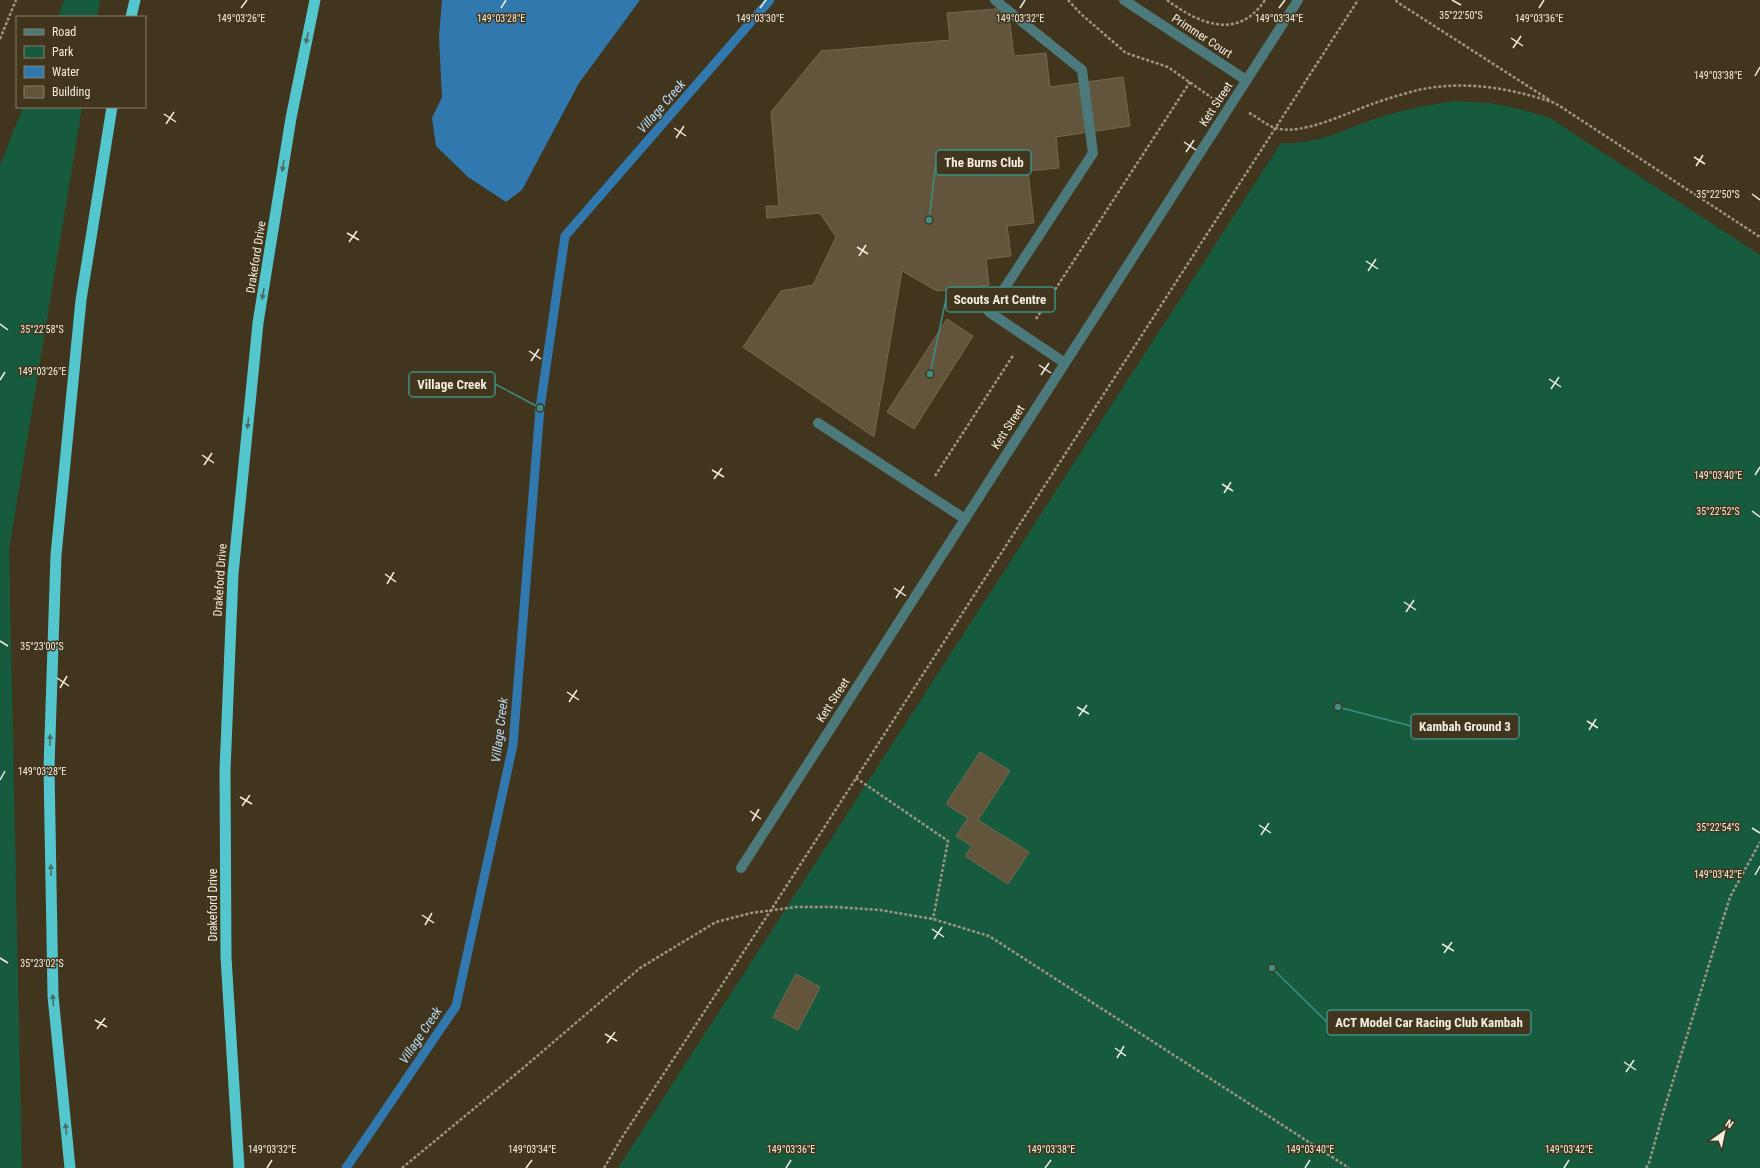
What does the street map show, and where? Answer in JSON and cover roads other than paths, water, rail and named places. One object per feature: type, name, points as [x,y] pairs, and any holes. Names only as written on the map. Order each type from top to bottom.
[{"type":"highway","points":[[131,16],[135,0]]},
{"type":"highway","name":"Drakeford Drive","points":[[239,1168],[226,950],[225,771],[233,574],[258,323],[291,118],[316,0]]},
{"type":"highway","points":[[70,1168],[53,996],[49,768],[56,555],[81,300],[112,108]]},
{"type":"street","points":[[995,0],[1082,70],[1093,153],[989,312],[1064,363]]},
{"type":"street","name":"Primmer Court","points":[[1124,0],[1246,80]]},
{"type":"street","name":"Kett Street","points":[[741,868],[1298,0]]},
{"type":"street","points":[[818,423],[965,519]]},
{"type":"water","points":[[442,0],[640,0],[579,83],[522,190],[506,202],[468,177],[436,146],[432,118],[442,97],[439,37]]},
{"type":"waterway","name":"Village Creek","points":[[346,1168],[456,1006],[513,745],[540,408],[565,236],[770,0]]},
{"type":"place","name":"The Burns Club","points":[[929,220]]},
{"type":"place","name":"Scouts Art Centre","points":[[930,374]]},
{"type":"place","name":"Village Creek","points":[[540,408]]},
{"type":"place","name":"Kambah Ground 3","points":[[1338,707]]},
{"type":"place","name":"ACT Model Car Racing Club Kambah","points":[[1272,968]]}]
